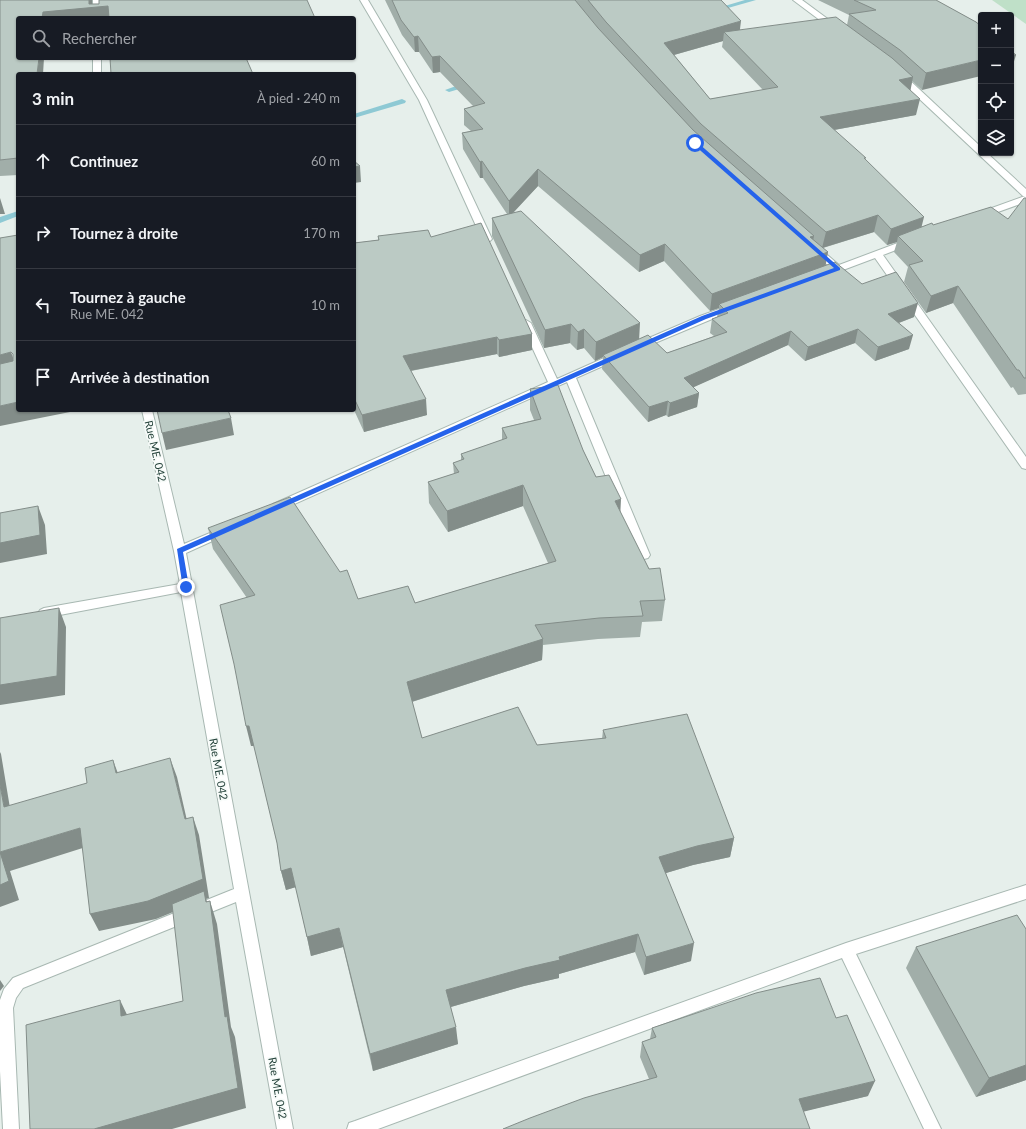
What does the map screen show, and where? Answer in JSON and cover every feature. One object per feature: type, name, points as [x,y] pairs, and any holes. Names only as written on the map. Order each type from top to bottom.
[{"type":"street","points":[[97,0],[97,16]]},
{"type":"street","points":[[364,0],[423,100],[492,248]]},
{"type":"street","points":[[798,0],[842,33]]},
{"type":"street","points":[[97,60],[97,72]]},
{"type":"street","points":[[893,70],[978,148]]},
{"type":"street","points":[[986,156],[1026,194]]},
{"type":"street","points":[[974,218],[1026,199]]},
{"type":"street","points":[[816,277],[922,237]]},
{"type":"street","points":[[808,243],[838,269]]},
{"type":"street","points":[[877,254],[1026,465]]},
{"type":"street","points":[[266,512],[554,383],[704,318],[741,304]]},
{"type":"street","points":[[521,312],[554,383]]},
{"type":"street","points":[[570,376],[644,555]]},
{"type":"street","name":"Rue ME. 042","points":[[147,412],[180,551],[285,1129]]},
{"type":"street","points":[[180,551],[230,528]]},
{"type":"street","points":[[31,616],[186,587]]},
{"type":"street","points":[[354,1129],[846,950],[1026,892]]},
{"type":"street","points":[[11,1129],[5,1008],[10,994],[18,983],[242,893]]},
{"type":"street","points":[[846,950],[933,1129]]},
{"type":"green space","points":[[992,0],[1026,0],[1026,24],[1014,16],[1014,12],[1009,12]]},
{"type":"building","points":[[0,0],[89,0],[89,4],[99,4],[99,0],[307,0],[314,16],[109,16],[108,6],[43,12],[42,16],[16,16],[16,60],[39,60],[37,72],[16,72],[16,158],[0,160]]},
{"type":"building","points":[[392,0],[575,0],[598,28],[693,130],[814,236],[810,237],[828,252],[712,294],[665,244],[640,255],[538,169],[509,201],[482,161],[480,162],[462,133],[483,129],[464,109],[485,103],[440,56],[432,57],[418,36],[414,37],[401,20]]},
{"type":"building","points":[[588,0],[721,0],[741,21],[664,43],[710,99],[778,87],[724,32],[836,17],[892,58],[913,77],[899,80],[920,99],[820,117],[866,158],[864,158],[924,217],[891,229],[878,215],[826,232],[701,124],[606,22]]},
{"type":"building","points":[[854,0],[936,0],[978,24],[978,61],[926,73],[900,50],[849,14],[876,10]]},
{"type":"building","points":[[110,60],[247,60],[252,72],[111,72]]},
{"type":"building","points":[[1024,198],[1026,198],[1026,378],[1024,378],[1019,370],[1017,370],[958,286],[931,296],[909,265],[923,261],[898,236],[932,223],[933,225],[991,207],[1008,219]]},
{"type":"building","points":[[521,211],[640,323],[596,342],[584,329],[578,332],[571,324],[545,330],[492,218]]},
{"type":"building","points":[[481,223],[532,334],[499,340],[497,337],[403,356],[426,399],[362,415],[356,402],[356,243],[379,240],[378,236],[428,230],[431,237]]},
{"type":"building","points":[[16,235],[16,402],[0,406],[0,364],[13,361],[13,354],[11,352],[0,355],[0,238]]},
{"type":"building","points":[[835,262],[862,284],[896,272],[918,303],[888,314],[913,335],[878,347],[858,329],[808,347],[791,331],[684,378],[699,393],[670,403],[668,401],[649,407],[603,355],[648,335],[667,353],[727,332],[712,319],[728,313],[719,304]]},
{"type":"building","points":[[558,385],[583,450],[596,477],[609,475],[621,499],[615,501],[649,569],[660,568],[665,600],[640,601],[643,616],[599,618],[535,625],[543,639],[407,682],[422,738],[518,707],[537,745],[606,738],[603,730],[687,714],[734,838],[697,846],[659,857],[694,943],[646,957],[638,934],[559,957],[560,960],[446,990],[456,1027],[370,1054],[339,928],[307,937],[291,868],[281,871],[277,843],[249,726],[246,726],[234,664],[220,605],[255,595],[208,528],[290,497],[340,572],[347,570],[358,599],[408,586],[415,603],[556,561],[523,485],[447,511],[428,482],[459,472],[453,463],[464,459],[461,454],[507,438],[502,428],[541,419],[530,389]]},
{"type":"building","points":[[157,412],[229,412],[231,418],[162,433]]},
{"type":"building","points":[[38,506],[40,535],[0,543],[0,513]]},
{"type":"building","points":[[59,608],[57,676],[0,685],[0,618]]},
{"type":"building","points":[[170,758],[185,819],[193,817],[203,879],[148,901],[90,914],[80,828],[0,852],[0,785],[4,807],[87,783],[85,768],[113,760],[116,773]]},
{"type":"building","points":[[0,852],[9,881],[0,885]]},
{"type":"building","points":[[204,891],[206,902],[210,901],[225,1017],[227,1016],[238,1088],[94,1129],[30,1129],[26,1025],[120,1000],[121,1016],[183,1001],[172,904]]},
{"type":"building","points":[[1017,915],[1026,929],[1026,1065],[989,1078],[916,947]]},
{"type":"building","points":[[820,978],[836,1018],[847,1015],[875,1081],[799,1099],[810,1129],[503,1129],[584,1098],[657,1077],[642,1042],[656,1037],[652,1028],[756,993]]},
{"type":"waterway","points":[[714,10],[753,0]]},
{"type":"waterway","points":[[449,90],[470,83]]},
{"type":"waterway","points":[[356,115],[402,101]]},
{"type":"waterway","points":[[0,220],[16,214]]},
{"type":"route","points":[[186,587],[180,551],[554,383],[704,318],[838,269],[695,143]]}]
